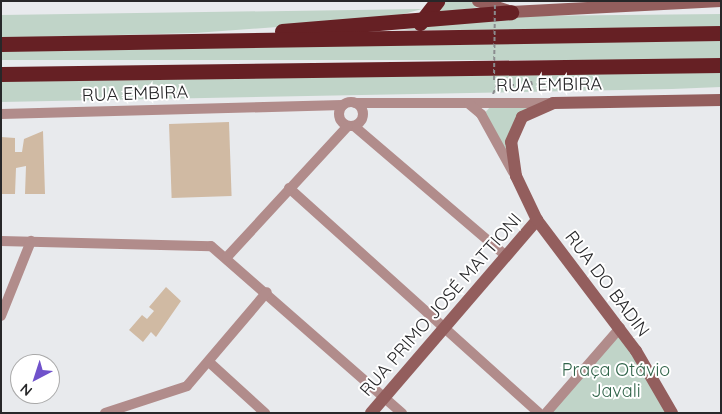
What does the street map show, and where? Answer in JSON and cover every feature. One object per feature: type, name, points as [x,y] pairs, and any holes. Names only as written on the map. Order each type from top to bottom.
[{"type":"highway","points":[[420,23],[437,1]]},
{"type":"highway","points":[[220,42],[247,33],[420,23],[511,12]]},
{"type":"highway","points":[[1,44],[721,33]]},
{"type":"highway","points":[[1,74],[721,65]]},
{"type":"main road","points":[[478,1],[511,12],[721,1]]},
{"type":"main road","name":"RUA EMBIRA","points":[[553,103],[721,100]]},
{"type":"main road","name":"RUA DO BADIN","points":[[553,103],[522,117],[515,127],[511,142],[516,176],[537,220],[620,328],[672,413]]},
{"type":"main road","name":"RUA PRIMO JOSÉ MATTIONI","points":[[371,413],[504,254],[537,220]]},
{"type":"street","name":"RUA EMBIRA","points":[[1,114],[330,105],[352,120],[355,103],[553,103]]},
{"type":"street","points":[[352,120],[355,103]]},
{"type":"street","points":[[227,257],[338,132],[352,120],[379,103]]},
{"type":"street","name":"RUA DO BADIN","points":[[469,104],[480,114],[516,176]]},
{"type":"street","points":[[352,120],[504,254]]},
{"type":"street","points":[[289,188],[446,325],[539,413]]},
{"type":"street","points":[[1,241],[196,242],[227,257],[402,413]]},
{"type":"street","points":[[1,316],[31,241]]},
{"type":"street","points":[[105,413],[129,410],[187,386],[267,292]]},
{"type":"street","points":[[546,413],[620,328]]},
{"type":"street","points":[[209,362],[265,413]]},
{"type":"path","points":[[496,1],[494,80],[532,80],[532,85],[497,85]]},
{"type":"green space","points":[[442,1],[470,1],[479,7],[435,14]]},
{"type":"green space","points":[[422,9],[385,19],[195,33],[1,38],[1,15]]},
{"type":"green space","points":[[721,14],[721,29],[400,30],[521,16]]},
{"type":"green space","points":[[1,40],[721,40],[721,60],[1,60]]},
{"type":"green space","points":[[721,71],[721,87],[1,102],[1,81]]},
{"type":"green space","points":[[539,103],[525,115],[511,163],[483,115],[490,107]]},
{"type":"green space","name":"Praça Otávio Javali","points":[[619,332],[672,413],[549,413]]},
{"type":"building","points":[[229,122],[232,196],[172,198],[169,124]]},
{"type":"building","points":[[43,131],[45,194],[25,194],[26,166],[16,168],[15,194],[1,194],[1,137],[15,138],[15,152],[22,152],[24,139]]},
{"type":"building","points":[[166,287],[181,301],[156,337],[151,332],[143,342],[129,330],[142,315],[147,319],[154,311],[149,307]]}]
